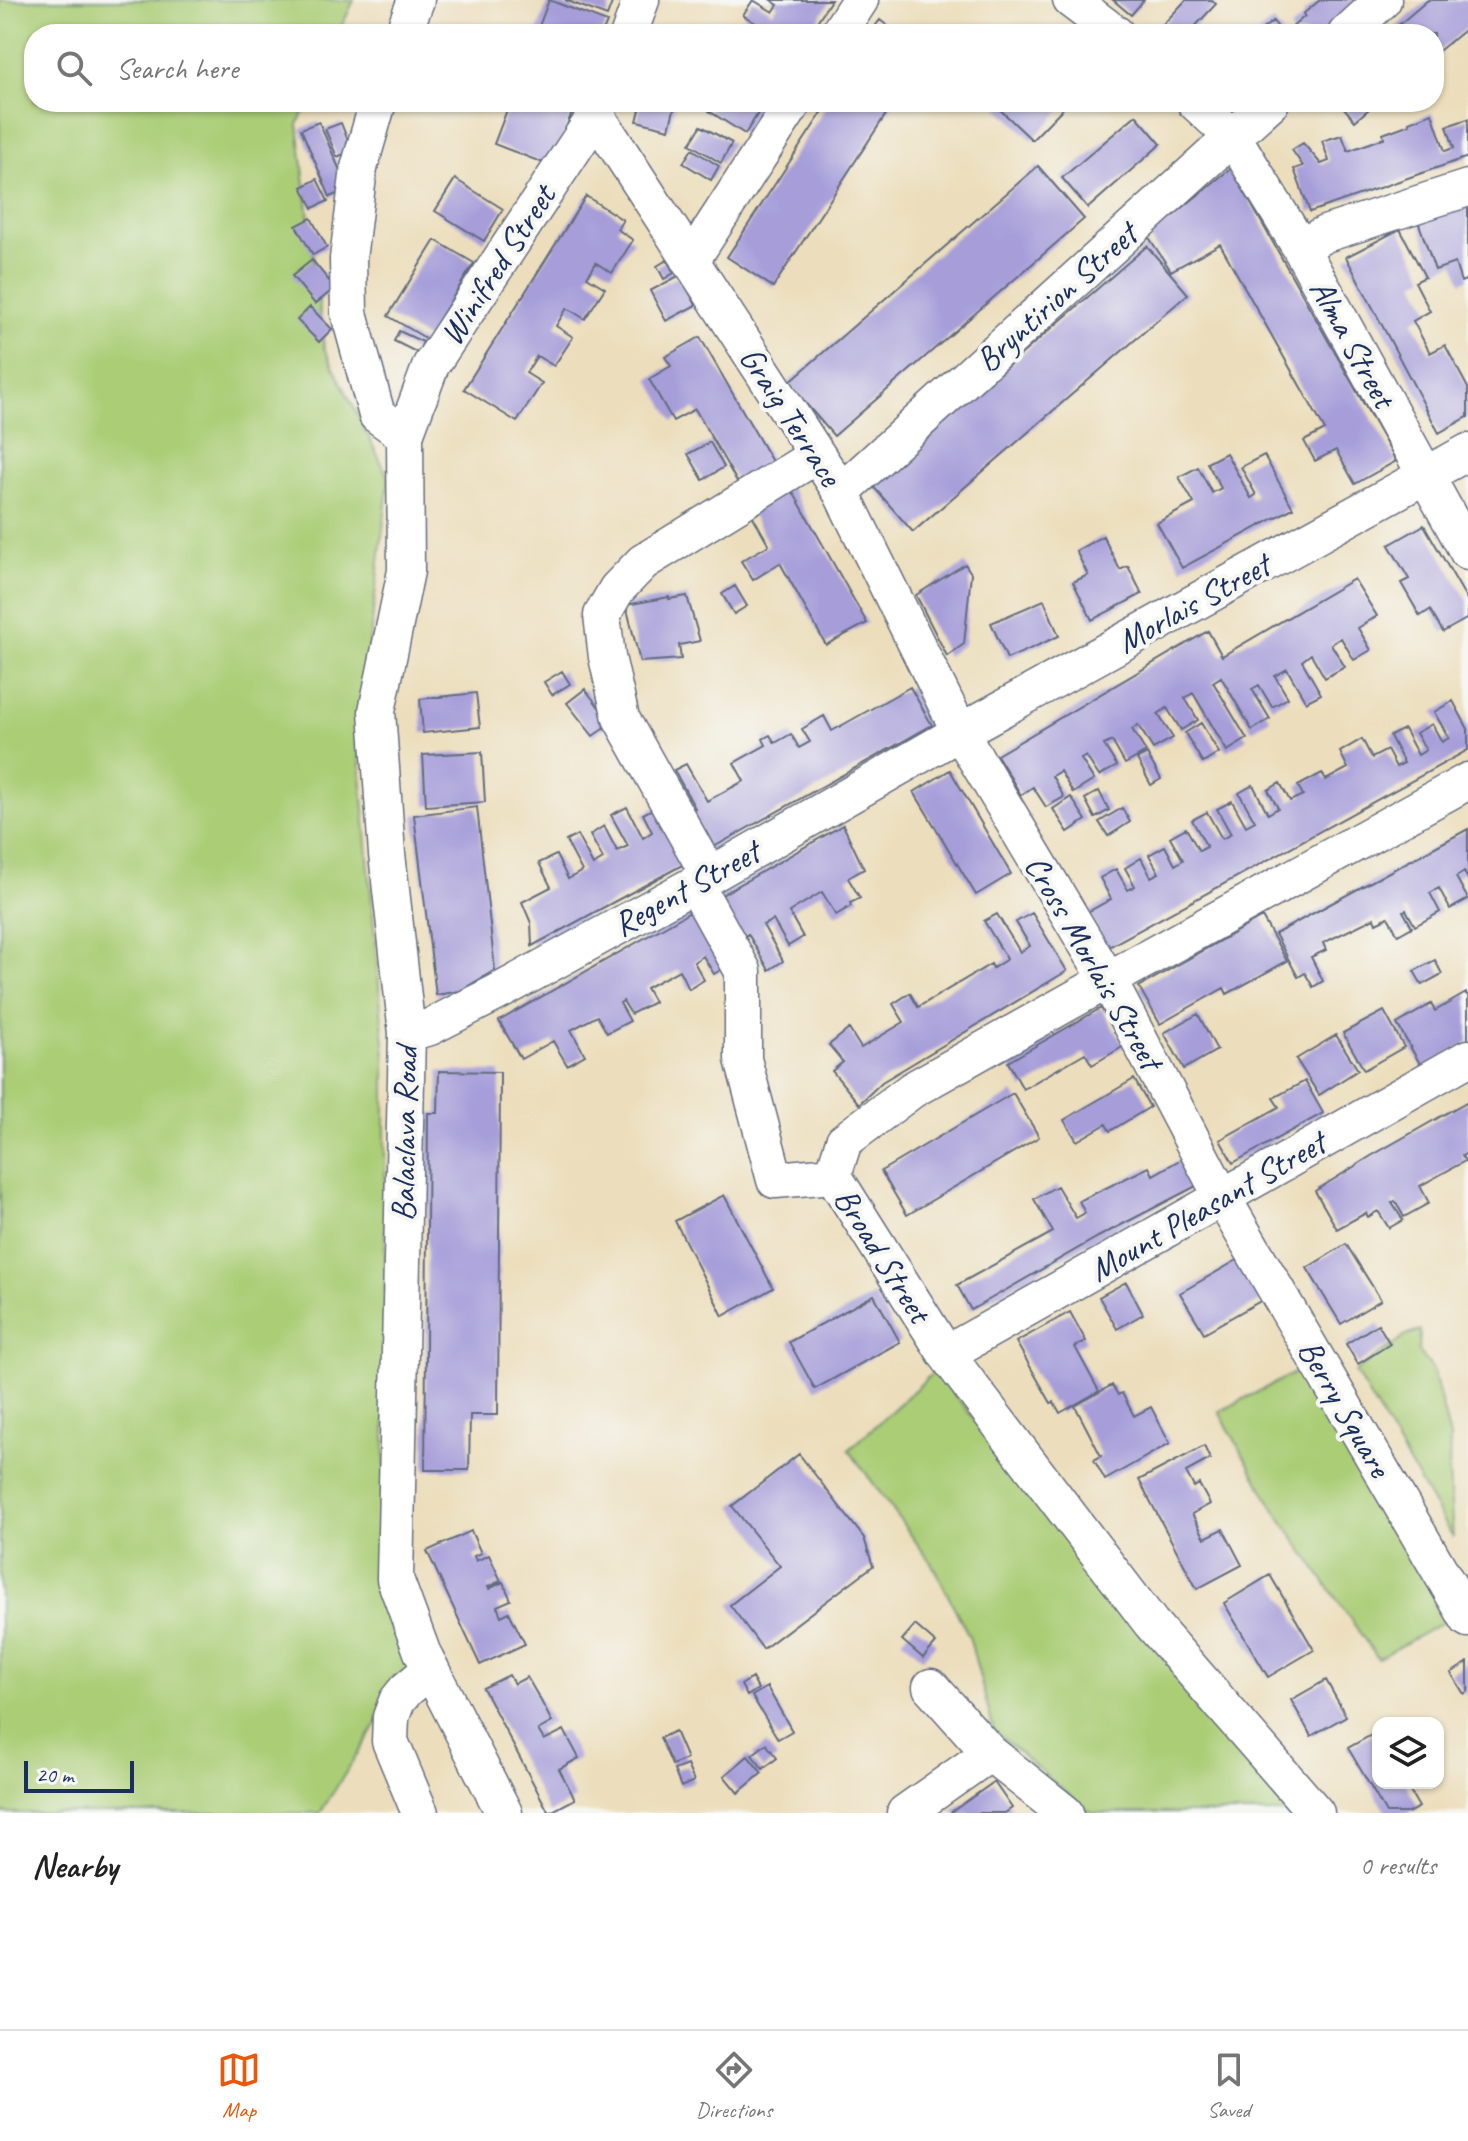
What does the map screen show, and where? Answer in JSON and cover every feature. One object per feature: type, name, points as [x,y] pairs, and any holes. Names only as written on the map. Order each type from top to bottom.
[{"type":"street","points":[[407,24],[416,0]]},
{"type":"street","points":[[633,24],[641,0]]},
{"type":"street","points":[[844,24],[860,0]]},
{"type":"street","points":[[1071,0],[1103,24]]},
{"type":"street","points":[[1357,24],[1383,0]]},
{"type":"street","points":[[375,112],[359,168],[348,259],[349,313],[377,415],[405,435]]},
{"type":"street","name":"Winifred Street","points":[[405,435],[431,365],[596,112]]},
{"type":"street","name":"Graig Terrace","points":[[601,112],[690,262],[841,492],[960,732]]},
{"type":"street","points":[[690,262],[788,112]]},
{"type":"street","name":"Alma Street","points":[[1206,112],[1233,137],[1300,247],[1468,552]]},
{"type":"street","name":"Bryntirion Street","points":[[841,492],[1260,112]]},
{"type":"street","points":[[1300,247],[1325,234],[1468,188]]},
{"type":"street","name":"Balaclava Road","points":[[405,435],[406,571],[377,711],[387,854],[407,1033],[395,1579],[422,1652],[504,1813]]},
{"type":"street","name":"Morlais Street","points":[[960,732],[1468,452]]},
{"type":"street","points":[[817,455],[643,562],[617,589],[602,615],[607,657],[621,718],[702,880],[743,971],[743,1059],[775,1180],[833,1175]]},
{"type":"street","name":"Regent Street","points":[[407,1033],[430,1027],[502,990],[960,732]]},
{"type":"street","name":"Cross Morlais Street","points":[[960,732],[1108,980],[1222,1197]]},
{"type":"street","name":"Broad Street","points":[[1316,1813],[1151,1623],[946,1354],[833,1175],[844,1141],[912,1090],[1468,781]]},
{"type":"street","name":"Mount Pleasant Street","points":[[946,1354],[1468,1058]]},
{"type":"street","name":"Berry Square","points":[[1222,1197],[1468,1619]]},
{"type":"street","points":[[420,1813],[390,1741],[390,1729],[397,1701],[431,1669]]},
{"type":"street","points":[[931,1687],[990,1753],[1065,1813]]},
{"type":"street","points":[[905,1813],[990,1753]]},
{"type":"green space","points":[[0,0],[354,0],[343,24],[24,24],[24,112],[303,112],[298,124],[324,348],[389,478],[358,739],[385,1057],[385,1599],[411,1670],[320,1813],[0,1813]]},
{"type":"green space","points":[[1420,1330],[1419,1351],[1433,1370],[1450,1438],[1453,1538],[1355,1372],[1404,1337]]},
{"type":"green space","points":[[1306,1367],[1450,1618],[1378,1659],[1273,1507],[1219,1412]]},
{"type":"green space","points":[[935,1371],[1298,1813],[1092,1813],[994,1731],[969,1636],[932,1564],[849,1450]]},
{"type":"building","points":[[549,0],[607,22],[606,24],[540,24]]},
{"type":"building","points":[[565,0],[613,0],[607,16]]},
{"type":"building","points":[[753,0],[773,12],[778,5],[771,0],[831,0],[815,24],[757,24],[743,15]]},
{"type":"building","points":[[1113,0],[1144,0],[1131,15]]},
{"type":"building","points":[[1186,0],[1212,0],[1216,4],[1197,24],[1164,24]]},
{"type":"building","points":[[1320,0],[1361,0],[1333,24],[1296,24],[1305,16],[1303,14]]},
{"type":"building","points":[[1428,0],[1468,0],[1468,27],[1444,47],[1444,24],[1400,24]]},
{"type":"building","points":[[506,112],[572,112],[551,166],[494,144]]},
{"type":"building","points":[[639,112],[673,112],[669,129],[637,121]]},
{"type":"building","points":[[711,112],[759,112],[745,134]]},
{"type":"building","points":[[822,112],[887,112],[773,287],[727,257]]},
{"type":"building","points":[[1003,112],[1059,112],[1032,140]]},
{"type":"building","points":[[1347,112],[1365,112],[1355,121]]},
{"type":"building","points":[[1432,113],[1445,151],[1454,148],[1447,126],[1468,119],[1468,157],[1310,212],[1294,169],[1303,166],[1292,150],[1303,143],[1321,164],[1329,161],[1322,141],[1342,135],[1348,151],[1384,138],[1383,134]]},
{"type":"building","points":[[1136,115],[1161,144],[1088,208],[1062,178]]},
{"type":"building","points":[[319,122],[348,189],[330,197],[301,129]]},
{"type":"building","points":[[341,123],[352,151],[337,157],[325,129]]},
{"type":"building","points":[[701,126],[732,143],[721,163],[690,144]]},
{"type":"building","points":[[692,149],[719,166],[711,180],[683,163]]},
{"type":"building","points":[[1038,166],[1084,219],[834,436],[788,383]]},
{"type":"building","points":[[1231,168],[1396,461],[1355,484],[1336,450],[1315,461],[1304,441],[1325,430],[1220,244],[1171,271],[1148,236]]},
{"type":"building","points":[[317,179],[328,201],[313,208],[302,187]]},
{"type":"building","points":[[455,179],[503,209],[484,241],[435,211]]},
{"type":"building","points":[[586,196],[623,220],[617,229],[633,240],[612,273],[596,263],[587,277],[605,288],[585,319],[567,308],[556,326],[573,337],[554,366],[537,356],[526,373],[542,383],[517,422],[464,389]]},
{"type":"building","points":[[1468,204],[1468,279],[1461,282],[1455,263],[1435,270],[1418,221]]},
{"type":"building","points":[[311,218],[327,247],[313,255],[296,226]]},
{"type":"building","points":[[1400,229],[1425,277],[1415,282],[1430,311],[1413,321],[1430,353],[1445,345],[1468,388],[1468,417],[1439,433],[1346,257]]},
{"type":"building","points":[[435,240],[474,263],[427,339],[388,316]]},
{"type":"building","points":[[1147,246],[1188,294],[913,532],[871,484]]},
{"type":"building","points":[[312,260],[335,288],[315,304],[292,276]]},
{"type":"building","points":[[667,260],[674,273],[664,279],[657,266]]},
{"type":"building","points":[[680,275],[696,305],[666,321],[650,291]]},
{"type":"building","points":[[310,307],[332,329],[319,342],[297,320]]},
{"type":"building","points":[[399,331],[423,342],[418,353],[394,341]]},
{"type":"building","points":[[700,337],[778,472],[743,492],[695,409],[673,421],[649,379],[671,366],[665,357]]},
{"type":"building","points":[[710,442],[724,467],[703,480],[688,454]]},
{"type":"building","points":[[1226,453],[1251,498],[1256,495],[1241,467],[1264,455],[1293,508],[1182,568],[1157,523],[1194,503],[1179,477],[1198,467],[1212,493],[1221,488],[1207,463]]},
{"type":"building","points":[[788,483],[867,623],[826,645],[780,563],[753,580],[741,561],[769,545],[747,506]]},
{"type":"building","points":[[1424,525],[1468,601],[1468,618],[1443,632],[1430,610],[1420,616],[1401,583],[1409,579],[1389,545]]},
{"type":"building","points":[[1103,536],[1120,570],[1128,566],[1142,594],[1092,620],[1073,582],[1088,575],[1076,551]]},
{"type":"building","points":[[965,564],[971,573],[964,644],[947,656],[916,595]]},
{"type":"building","points":[[1354,579],[1377,616],[1358,628],[1371,650],[1354,660],[1341,638],[1331,644],[1345,667],[1325,678],[1311,654],[1302,661],[1321,694],[1306,702],[1287,669],[1275,676],[1288,698],[1272,707],[1259,685],[1252,689],[1270,719],[1252,730],[1221,677],[1213,682],[1247,739],[1227,751],[1193,693],[1185,698],[1198,720],[1181,730],[1167,708],[1158,714],[1173,738],[1153,749],[1138,725],[1132,729],[1146,752],[1125,764],[1112,741],[1104,745],[1117,766],[1099,776],[1086,756],[1081,759],[1094,780],[1073,793],[1060,771],[1052,776],[1064,797],[1046,807],[1033,787],[1021,795],[997,755],[1208,631],[1222,656]]},
{"type":"building","points":[[735,586],[747,606],[734,614],[722,594]]},
{"type":"building","points":[[687,596],[700,641],[679,645],[681,659],[640,662],[626,605]]},
{"type":"building","points":[[1044,600],[1059,636],[1007,659],[991,623]]},
{"type":"building","points":[[562,671],[570,684],[552,695],[544,682]]},
{"type":"building","points":[[910,687],[932,725],[703,853],[681,815],[695,808],[674,770],[686,764],[707,801],[744,781],[734,763],[766,745],[763,739],[770,735],[775,743],[791,734],[799,748],[810,742],[802,729],[824,716],[832,731]]},
{"type":"building","points":[[585,689],[611,723],[593,736],[567,703]]},
{"type":"building","points":[[476,693],[480,727],[423,733],[420,699]]},
{"type":"building","points":[[1453,701],[1468,729],[1468,750],[1107,948],[1088,912],[1111,899],[1100,878],[1116,869],[1128,890],[1135,886],[1125,868],[1141,858],[1151,877],[1159,873],[1149,855],[1165,846],[1175,865],[1183,860],[1170,837],[1186,828],[1199,851],[1207,847],[1192,820],[1207,812],[1222,839],[1231,834],[1217,809],[1232,801],[1246,826],[1255,821],[1239,793],[1253,785],[1268,814],[1278,808],[1268,790],[1280,783],[1290,801],[1303,795],[1298,786],[1322,773],[1326,780],[1348,768],[1340,752],[1362,739],[1372,758],[1387,750],[1396,767],[1404,763],[1390,736],[1404,729],[1418,755],[1426,750],[1416,733],[1432,724],[1442,742],[1449,738],[1434,712]]},
{"type":"building","points":[[1201,723],[1219,753],[1203,763],[1185,733]]},
{"type":"building","points":[[482,752],[485,802],[426,806],[423,755]]},
{"type":"building","points":[[1147,754],[1161,779],[1151,785],[1137,759]]},
{"type":"building","points":[[950,770],[1011,874],[976,895],[914,792]]},
{"type":"building","points":[[1099,791],[1109,810],[1095,818],[1085,799]]},
{"type":"building","points":[[1071,797],[1086,820],[1068,832],[1053,809]]},
{"type":"building","points":[[658,806],[688,862],[532,946],[531,923],[522,902],[551,887],[539,863],[556,855],[568,879],[582,871],[566,841],[577,835],[593,865],[603,859],[590,835],[604,826],[617,851],[628,846],[611,815],[627,807],[643,838],[652,832],[643,814]]},
{"type":"building","points":[[477,807],[495,970],[460,991],[436,995],[414,815]]},
{"type":"building","points":[[1122,808],[1130,822],[1108,836],[1099,822]]},
{"type":"building","points":[[843,825],[864,869],[848,878],[860,898],[836,915],[822,892],[789,912],[803,937],[788,946],[773,920],[763,925],[783,961],[769,970],[748,934],[738,940],[713,900]]},
{"type":"building","points":[[1468,829],[1468,879],[1464,872],[1456,877],[1468,899],[1450,909],[1439,888],[1430,893],[1440,912],[1415,926],[1406,910],[1403,911],[1412,927],[1398,935],[1388,917],[1376,923],[1374,918],[1323,943],[1326,950],[1311,957],[1323,981],[1313,987],[1305,973],[1298,977],[1275,934]]},
{"type":"building","points":[[699,907],[732,963],[714,974],[703,956],[694,962],[704,980],[689,989],[679,970],[646,988],[654,1002],[631,1014],[623,1001],[620,1003],[630,1021],[607,1033],[597,1016],[571,1030],[585,1055],[567,1065],[553,1041],[521,1059],[499,1021]]},
{"type":"building","points":[[1032,913],[1067,971],[882,1082],[859,1104],[832,1071],[843,1062],[829,1045],[849,1029],[861,1048],[904,1022],[893,1004],[910,993],[918,1007],[991,964],[993,968],[1007,959],[984,921],[997,914],[1020,952],[1030,946],[1016,922]]},
{"type":"building","points":[[1262,917],[1287,961],[1227,994],[1224,988],[1160,1024],[1139,987]]},
{"type":"building","points":[[1435,960],[1442,974],[1422,985],[1414,971]]},
{"type":"building","points":[[1466,993],[1468,1042],[1423,1069],[1397,1024],[1431,1004],[1435,1011]]},
{"type":"building","points":[[1101,1008],[1124,1046],[1092,1065],[1085,1053],[1023,1089],[1008,1062]]},
{"type":"building","points":[[1384,1011],[1404,1047],[1364,1070],[1343,1033]]},
{"type":"building","points":[[1198,1014],[1217,1050],[1184,1069],[1164,1033]]},
{"type":"building","points":[[1336,1035],[1358,1070],[1319,1095],[1296,1059]]},
{"type":"building","points":[[439,1071],[500,1072],[498,1415],[470,1415],[469,1470],[425,1470],[428,1113],[438,1113]]},
{"type":"building","points":[[1134,1079],[1150,1107],[1110,1131],[1106,1124],[1077,1141],[1064,1120]]},
{"type":"building","points":[[1305,1081],[1323,1113],[1233,1163],[1220,1140],[1279,1107],[1273,1098]]},
{"type":"building","points":[[1013,1093],[1039,1137],[907,1215],[881,1171]]},
{"type":"building","points":[[1468,1101],[1468,1152],[1462,1156],[1465,1161],[1420,1186],[1429,1203],[1404,1217],[1395,1201],[1392,1203],[1403,1220],[1389,1228],[1378,1211],[1368,1217],[1366,1213],[1337,1229],[1315,1191]]},
{"type":"building","points":[[1185,1157],[1200,1184],[1098,1237],[971,1310],[957,1285],[1053,1232],[1034,1199],[1057,1186],[1076,1218],[1085,1213],[1079,1201],[1149,1167],[1153,1175]]},
{"type":"building","points":[[724,1195],[773,1288],[723,1316],[675,1221]]},
{"type":"building","points":[[1346,1244],[1381,1300],[1341,1324],[1307,1268]]},
{"type":"building","points":[[1239,1259],[1262,1300],[1204,1333],[1180,1293]]},
{"type":"building","points":[[1126,1282],[1143,1314],[1117,1329],[1099,1297]]},
{"type":"building","points":[[874,1295],[900,1342],[815,1389],[789,1342]]},
{"type":"building","points":[[1070,1312],[1086,1341],[1075,1347],[1099,1391],[1060,1413],[1016,1342]]},
{"type":"building","points":[[1378,1324],[1390,1344],[1358,1364],[1346,1344]]},
{"type":"building","points":[[1112,1385],[1118,1395],[1122,1393],[1134,1416],[1151,1407],[1170,1443],[1105,1480],[1094,1460],[1101,1456],[1075,1406]]},
{"type":"building","points":[[1204,1446],[1210,1459],[1186,1472],[1194,1487],[1199,1484],[1210,1504],[1192,1514],[1205,1538],[1223,1529],[1242,1565],[1197,1589],[1139,1480]]},
{"type":"building","points":[[799,1454],[864,1538],[873,1566],[763,1649],[730,1605],[780,1566],[732,1506]]},
{"type":"building","points":[[471,1531],[481,1553],[474,1556],[476,1561],[489,1555],[501,1581],[489,1589],[503,1582],[511,1600],[497,1606],[501,1616],[509,1612],[525,1644],[480,1665],[427,1551]]},
{"type":"building","points":[[1270,1575],[1314,1650],[1268,1677],[1224,1603]]},
{"type":"building","points":[[915,1625],[936,1643],[923,1658],[902,1640]]},
{"type":"building","points":[[1468,1662],[1468,1691],[1464,1694],[1451,1673]]},
{"type":"building","points":[[509,1675],[514,1684],[527,1677],[541,1701],[552,1722],[538,1730],[544,1740],[564,1730],[579,1758],[559,1769],[575,1799],[549,1813],[483,1688]]},
{"type":"building","points":[[752,1678],[758,1689],[747,1696],[741,1685]]},
{"type":"building","points":[[1326,1680],[1346,1716],[1311,1736],[1291,1700]]},
{"type":"building","points":[[767,1687],[792,1731],[778,1739],[752,1696]]},
{"type":"building","points":[[675,1731],[687,1759],[672,1765],[660,1738]]},
{"type":"building","points":[[1372,1735],[1372,1789],[1408,1789],[1419,1807],[1408,1813],[1386,1813],[1348,1748]]},
{"type":"building","points":[[766,1744],[777,1758],[763,1769],[752,1755]]},
{"type":"building","points":[[748,1756],[762,1773],[738,1793],[724,1776]]},
{"type":"building","points":[[687,1765],[694,1781],[681,1787],[674,1770]]},
{"type":"building","points":[[994,1782],[1012,1808],[1005,1813],[950,1813]]}]
